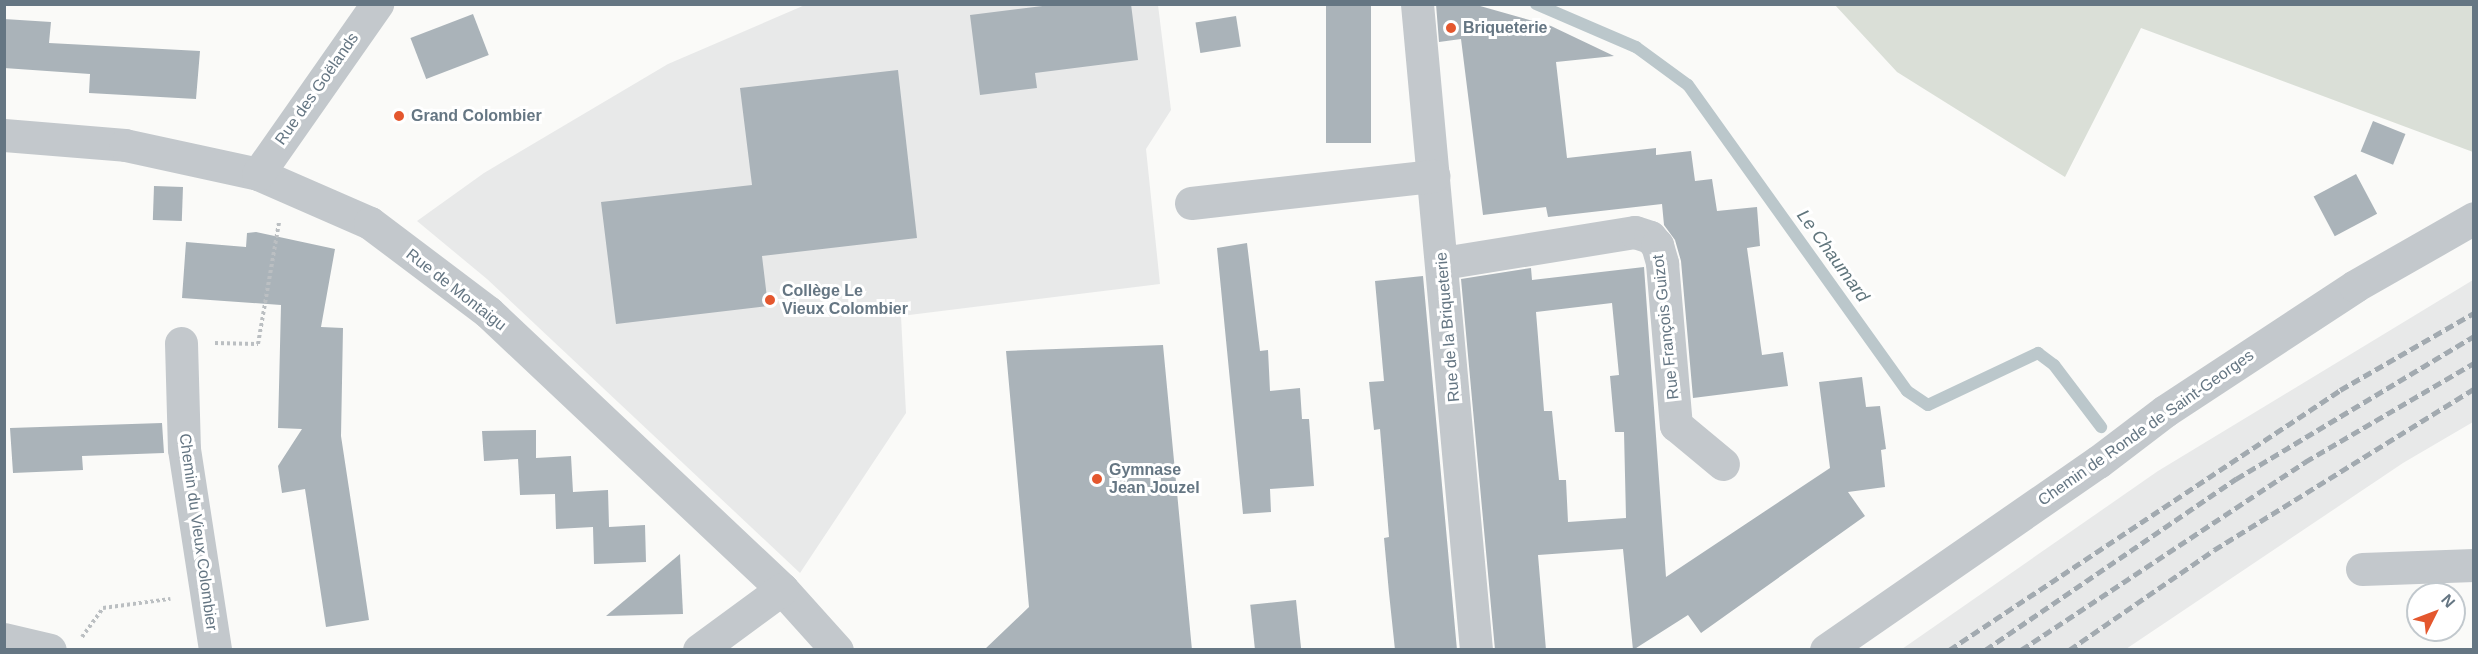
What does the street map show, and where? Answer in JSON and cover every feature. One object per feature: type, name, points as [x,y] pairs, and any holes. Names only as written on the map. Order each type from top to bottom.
[{"type":"street","name":"Rue des Goëlands","points":[[272,179],[377,4]]},
{"type":"street","name":"Rue de la Briqueterie","points":[[1417,4],[1443,263],[1476,650]]},
{"type":"street","name":"Rue de Montaigu","points":[[4,135],[125,146],[272,179],[369,223],[488,312],[782,589],[837,650]]},
{"type":"street","points":[[1191,203],[1433,176]]},
{"type":"street","name":"Chemin de Ronde de Saint-Georges","points":[[1826,650],[2098,462],[2165,411],[2355,286],[2474,218]]},
{"type":"street","name":"Rue François Guizot","points":[[1443,263],[1635,232],[1650,237],[1657,245],[1662,263],[1676,425],[1723,464]]},
{"type":"street","name":"Chemin du Vieux Colombier","points":[[182,343],[184,449],[215,650]]},
{"type":"street","points":[[2362,568],[2474,565]]},
{"type":"street","points":[[699,650],[782,589]]},
{"type":"street","points":[[4,639],[64,645]]},
{"type":"path","points":[[182,343],[258,344],[272,179]]},
{"type":"path","points":[[64,645],[103,608],[205,594]]},
{"type":"shaded area","name":"Collège Le Vieux Colombier","points":[[805,5],[1158,5],[1171,110],[1146,149],[1160,284],[901,316],[906,413],[800,573],[487,279],[417,221],[484,173],[668,64]]},
{"type":"shaded area","points":[[1835,5],[2473,5],[2473,152],[2141,28],[2065,177],[1897,72]]},
{"type":"shaded area","points":[[2473,280],[2473,422],[2403,463],[2126,649],[1902,649],[2158,471]]},
{"type":"building","points":[[1059,4],[1131,4],[1138,60],[1035,73],[1037,88],[980,95],[970,15]]},
{"type":"building","points":[[1326,4],[1371,4],[1371,143],[1326,143]]},
{"type":"building","points":[[1436,4],[1473,4],[1551,26],[1614,56],[1556,62],[1567,158],[1656,148],[1656,155],[1691,151],[1695,181],[1712,179],[1717,211],[1757,207],[1760,246],[1747,248],[1762,355],[1783,352],[1788,386],[1693,398],[1681,261],[1675,240],[1664,225],[1662,204],[1548,217],[1546,207],[1483,215],[1461,39],[1439,42]]},
{"type":"building","points":[[473,14],[489,55],[426,79],[410,38]]},
{"type":"building","points":[[1236,16],[1241,47],[1200,53],[1196,22]]},
{"type":"building","points":[[4,19],[51,22],[49,43],[200,51],[196,99],[89,93],[90,74],[4,68]]},
{"type":"building","points":[[898,70],[917,238],[762,256],[768,306],[616,324],[601,202],[752,185],[740,88]]},
{"type":"building","points":[[2373,121],[2405,134],[2393,165],[2361,152]]},
{"type":"building","points":[[2356,174],[2377,214],[2335,236],[2314,197]]},
{"type":"building","points":[[154,186],[183,187],[182,221],[153,220]]},
{"type":"building","points":[[256,232],[335,249],[321,327],[343,328],[341,436],[369,620],[326,627],[305,489],[282,493],[278,466],[302,429],[278,428],[281,305],[182,298],[186,242],[246,247],[247,233]]},
{"type":"building","points":[[1247,243],[1260,351],[1268,350],[1270,391],[1300,388],[1302,419],[1309,419],[1314,486],[1270,489],[1271,512],[1243,514],[1217,248]]},
{"type":"building","points":[[1644,267],[1666,577],[1830,468],[1819,382],[1862,377],[1866,407],[1880,406],[1886,449],[1881,450],[1885,487],[1848,492],[1865,516],[1701,633],[1688,615],[1633,650],[1623,549],[1538,555],[1546,650],[1495,650],[1461,279],[1531,268],[1532,280]],"holes":[[[1612,303],[1619,375],[1610,376],[1615,432],[1624,432],[1626,518],[1568,522],[1566,480],[1559,480],[1552,411],[1544,411],[1536,312]]]},
{"type":"building","points":[[1423,276],[1457,650],[1395,650],[1384,538],[1389,537],[1380,429],[1374,430],[1369,382],[1384,381],[1375,281]]},
{"type":"building","name":"Gymnase Jean Jouzel","points":[[1163,345],[1192,650],[984,650],[1029,607],[1006,351]]},
{"type":"building","points":[[162,423],[164,453],[82,456],[83,470],[13,473],[10,428]]},
{"type":"building","points":[[536,430],[536,458],[571,456],[573,492],[608,490],[609,527],[645,525],[646,562],[594,564],[593,527],[556,529],[555,494],[520,495],[518,459],[484,461],[482,431]]},
{"type":"building","points":[[680,554],[683,614],[606,616]]},
{"type":"building","points":[[1296,600],[1301,650],[1255,650],[1250,605]]},
{"type":"waterway","name":"Le Chaumard","points":[[1536,4],[1636,47],[1688,85],[1907,391],[1928,405],[2038,353],[2054,365],[2101,427]]},
{"type":"railway","points":[[1949,650],[2340,390],[2474,313]]},
{"type":"railway","points":[[1985,650],[2236,479],[2474,336]]},
{"type":"railway","points":[[2021,650],[2305,462],[2474,363]]},
{"type":"railway","points":[[2069,650],[2214,550],[2474,389]]},
{"type":"place","name":"Briqueterie","points":[[1451,28]]},
{"type":"place","name":"Grand Colombier","points":[[399,116]]},
{"type":"place","name":"Collège Le Vieux Colombier","points":[[770,300]]},
{"type":"place","name":"Gymnase Jean Jouzel","points":[[1097,479]]}]
